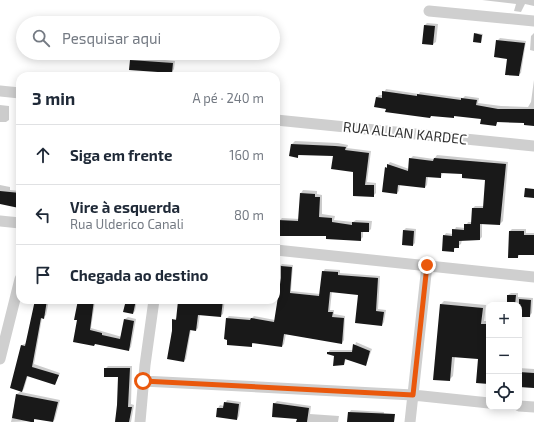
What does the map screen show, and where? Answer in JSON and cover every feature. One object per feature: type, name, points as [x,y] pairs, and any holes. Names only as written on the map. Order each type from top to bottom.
[{"type":"street","points":[[429,10],[534,21]]},
{"type":"street","points":[[0,92],[16,94]]},
{"type":"street","name":"RUA ALLAN KARDEC","points":[[280,120],[534,146]]},
{"type":"street","points":[[0,221],[16,223]]},
{"type":"street","points":[[280,250],[534,277]]},
{"type":"street","points":[[410,422],[427,265]]},
{"type":"street","points":[[0,359],[16,295]]},
{"type":"street","points":[[140,422],[143,381],[153,304]]},
{"type":"street","points":[[143,381],[413,395],[486,403]]},
{"type":"street","points":[[522,406],[534,407]]},
{"type":"building","points":[[424,25],[435,26],[433,45],[422,44]]},
{"type":"building","points":[[474,33],[482,35],[481,43],[473,42]]},
{"type":"building","points":[[496,40],[525,43],[519,76],[505,75],[507,59],[494,57]]},
{"type":"building","points":[[130,60],[173,63],[172,72],[129,70]]},
{"type":"building","points":[[382,91],[417,96],[417,94],[461,100],[461,98],[477,100],[476,105],[498,109],[534,109],[534,126],[524,125],[524,123],[497,122],[496,126],[480,124],[481,119],[454,116],[454,118],[431,116],[430,118],[385,112],[386,109],[374,107],[376,97],[382,98]]},
{"type":"building","points":[[291,144],[346,147],[345,150],[369,153],[365,185],[374,185],[374,197],[353,196],[353,172],[331,169],[333,156],[298,155],[298,158],[289,156]]},
{"type":"building","points":[[409,158],[433,161],[434,158],[506,164],[500,225],[480,224],[480,240],[459,241],[459,248],[454,248],[454,252],[442,251],[443,235],[452,236],[452,229],[464,230],[464,224],[471,224],[472,208],[483,208],[485,180],[462,178],[462,174],[441,173],[441,178],[426,177],[425,188],[398,185],[397,194],[382,192],[385,167],[387,168],[387,164],[408,171]]},
{"type":"building","points":[[525,188],[534,189],[534,198],[524,197]]},
{"type":"building","points":[[0,191],[16,193],[16,207],[0,204]]},
{"type":"building","points":[[300,193],[315,194],[315,197],[320,197],[319,217],[332,218],[332,222],[352,225],[352,222],[369,223],[369,232],[361,232],[361,241],[326,239],[326,236],[280,236],[280,220],[298,221]]},
{"type":"building","points":[[403,230],[414,231],[413,246],[402,245]]},
{"type":"building","points":[[509,231],[524,231],[524,235],[534,235],[534,255],[518,255],[518,258],[508,258]]},
{"type":"building","points":[[281,266],[292,267],[290,293],[319,296],[322,271],[338,272],[338,275],[378,278],[376,311],[384,312],[382,326],[355,323],[358,295],[330,292],[328,312],[333,312],[332,317],[344,318],[342,344],[284,334],[282,347],[252,343],[252,347],[227,345],[227,340],[224,339],[226,318],[250,320],[251,318],[274,322],[277,304],[280,304]]},
{"type":"building","points":[[507,295],[516,295],[515,302],[507,302]]},
{"type":"building","points":[[519,299],[531,300],[530,317],[522,317],[522,302],[519,302]]},
{"type":"building","points":[[34,304],[46,304],[44,319],[41,318],[32,367],[59,375],[55,385],[27,376],[22,392],[10,388],[21,345],[25,346]]},
{"type":"building","points":[[77,304],[93,304],[90,330],[102,333],[102,335],[120,339],[124,319],[134,321],[129,351],[95,344],[94,346],[73,342],[77,320],[74,320]]},
{"type":"building","points":[[125,304],[135,304],[133,314],[123,312]]},
{"type":"building","points":[[178,304],[223,304],[221,317],[198,315],[196,331],[190,330],[184,362],[167,359],[172,331],[172,319],[176,320]]},
{"type":"building","points":[[440,304],[483,308],[481,324],[486,324],[486,384],[476,383],[478,359],[452,357],[450,381],[433,380]]},
{"type":"building","points":[[353,344],[370,351],[366,366],[345,359],[344,365],[333,366],[334,356],[327,354],[327,352],[352,352]]},
{"type":"building","points":[[104,368],[130,368],[128,407],[132,407],[129,422],[115,422],[118,377],[104,377]]},
{"type":"building","points":[[522,372],[534,373],[534,388],[522,387]]},
{"type":"building","points":[[16,394],[58,402],[53,422],[34,419],[34,422],[31,422],[12,418]]},
{"type":"building","points":[[224,402],[239,404],[237,420],[216,417],[217,408],[223,408]]},
{"type":"building","points":[[273,403],[309,408],[307,422],[296,422],[297,419],[272,417]]},
{"type":"building","points":[[348,412],[395,414],[394,422],[347,422]]},
{"type":"route","points":[[143,381],[413,395],[427,265]]}]
